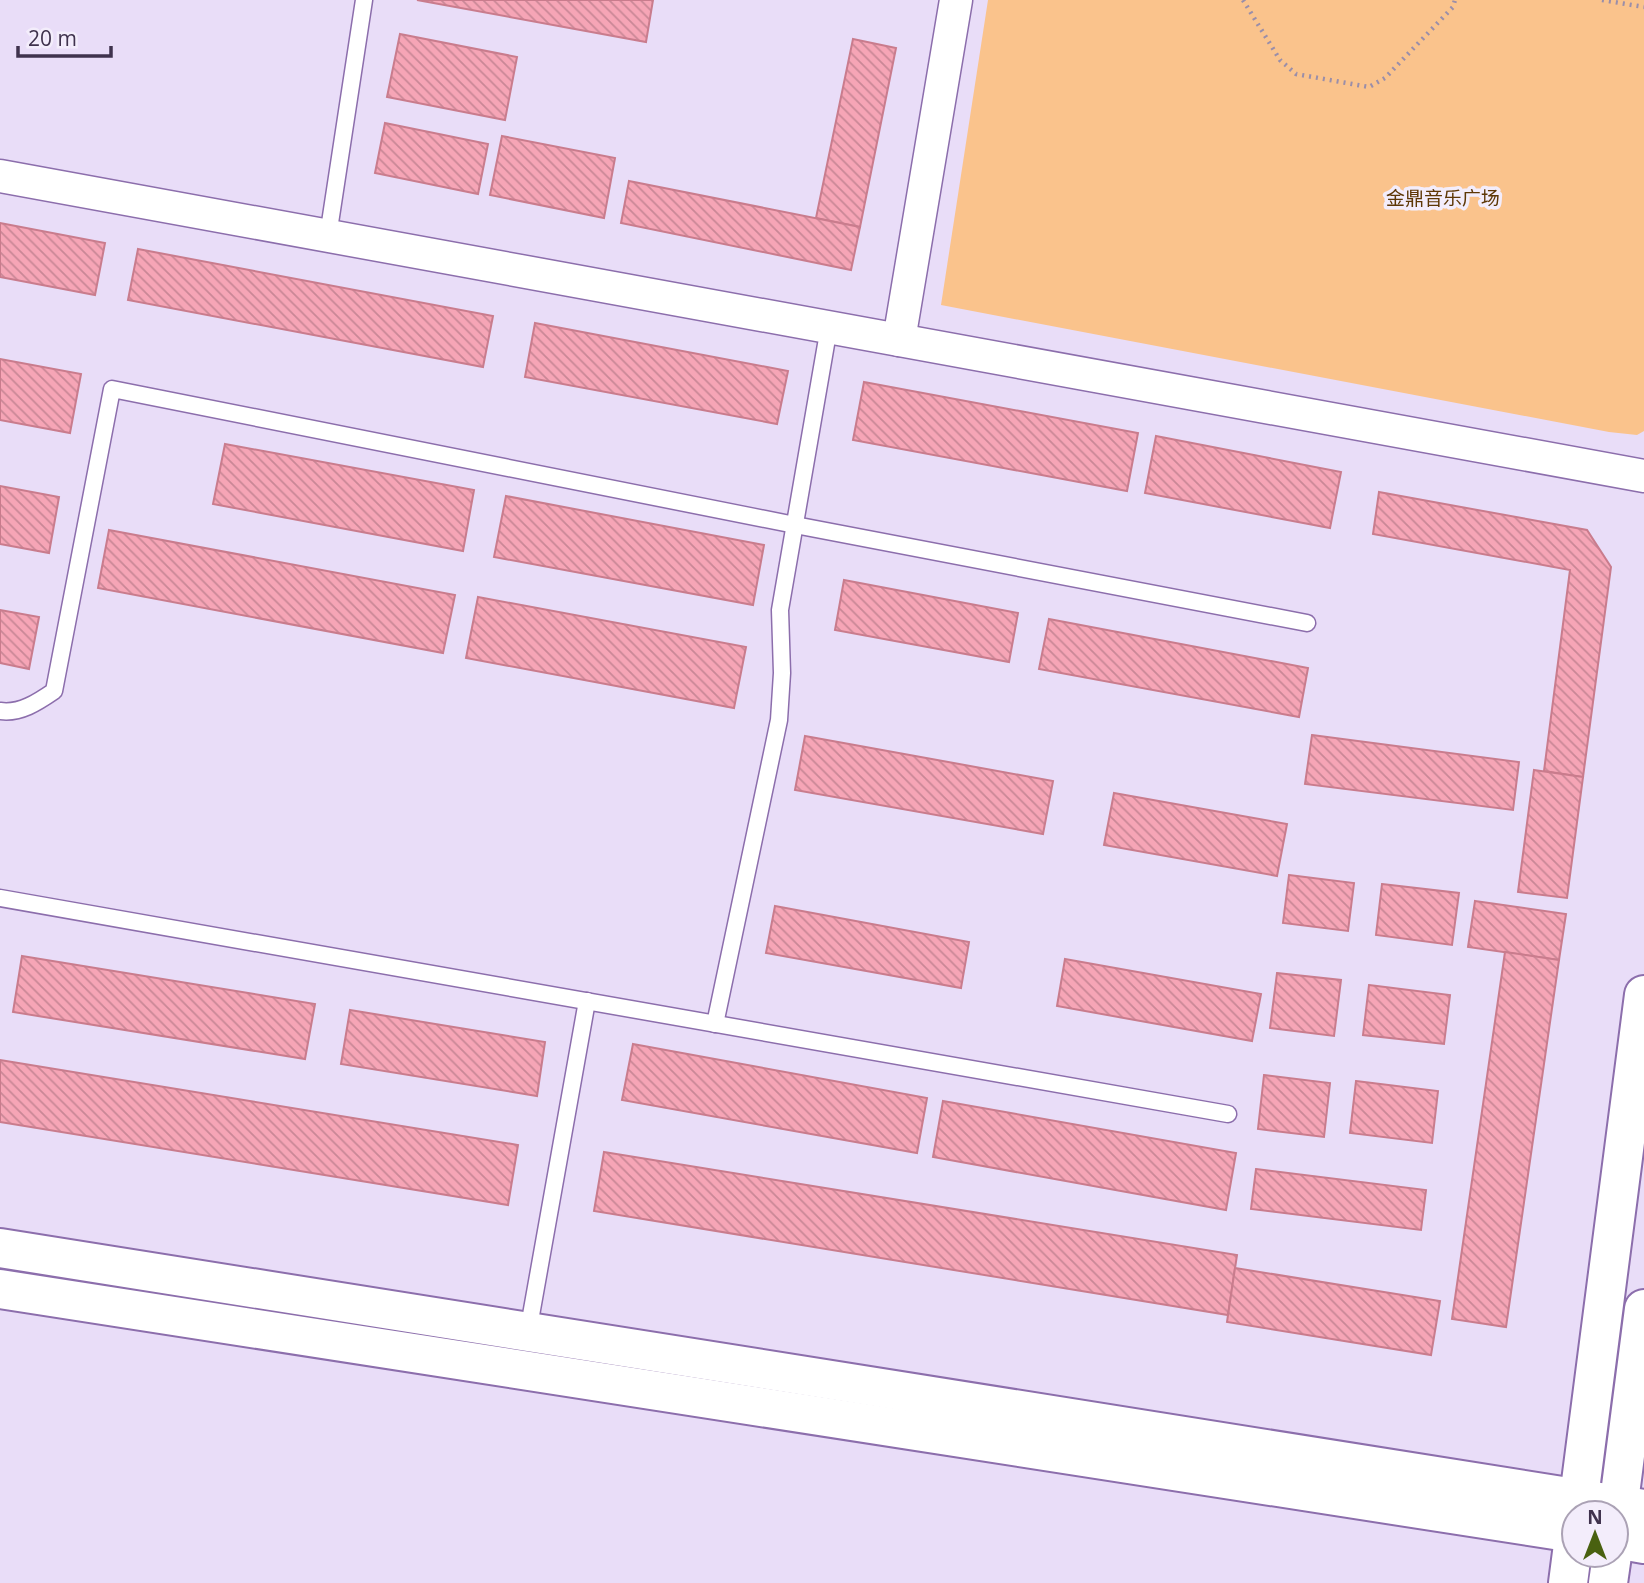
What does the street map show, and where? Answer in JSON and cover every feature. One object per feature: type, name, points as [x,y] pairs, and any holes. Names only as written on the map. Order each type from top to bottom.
[{"type":"street","points":[[900,340],[956,0]]},
{"type":"street","points":[[0,176],[1644,476]]},
{"type":"street","points":[[1579,1499],[1644,995]]},
{"type":"street","points":[[0,1248],[528,1332],[1560,1518]]},
{"type":"street","points":[[0,1289],[1560,1519]]},
{"type":"street","points":[[1626,1499],[1644,1309]]},
{"type":"street","points":[[1630,1527],[1644,1544]]},
{"type":"lane","points":[[328,236],[364,0]]},
{"type":"lane","points":[[715,1024],[779,720],[782,673],[780,610],[829,327]]},
{"type":"lane","points":[[0,711],[9,713],[34,704],[54,691],[112,389],[795,525],[1307,623]]},
{"type":"lane","points":[[0,898],[1228,1114]]},
{"type":"lane","points":[[528,1332],[587,1002]]},
{"type":"path","points":[[1243,0],[1280,60],[1296,74],[1369,87],[1385,78],[1453,7],[1455,0]]},
{"type":"path","points":[[1601,0],[1644,7]]},
{"type":"green space","name":"金鼎音乐广场","points":[[988,0],[1644,0],[1644,431],[1637,435],[1609,432],[941,305]]},
{"type":"building","points":[[417,0],[653,0],[646,42]]},
{"type":"building","points":[[400,34],[517,57],[505,120],[387,97]]},
{"type":"building","points":[[853,39],[896,48],[860,227],[816,218]]},
{"type":"building","points":[[385,123],[488,144],[478,194],[375,173]]},
{"type":"building","points":[[502,136],[615,158],[604,218],[490,195]]},
{"type":"building","points":[[629,181],[860,227],[851,270],[621,223]]},
{"type":"building","points":[[0,223],[105,243],[95,295],[0,277]]},
{"type":"building","points":[[138,249],[493,316],[483,367],[128,300]]},
{"type":"building","points":[[535,323],[788,371],[777,424],[525,377]]},
{"type":"building","points":[[0,359],[81,374],[70,433],[0,420]]},
{"type":"building","points":[[864,382],[1138,433],[1127,491],[853,440]]},
{"type":"building","points":[[1156,436],[1341,472],[1330,528],[1145,493]]},
{"type":"building","points":[[225,444],[474,490],[463,551],[213,504]]},
{"type":"building","points":[[0,486],[59,497],[49,553],[0,544]]},
{"type":"building","points":[[1379,492],[1587,530],[1611,567],[1583,777],[1544,771],[1570,570],[1373,534]]},
{"type":"building","points":[[506,496],[764,545],[753,605],[494,557]]},
{"type":"building","points":[[109,530],[455,595],[443,653],[98,588]]},
{"type":"building","points":[[844,580],[1018,613],[1009,662],[835,630]]},
{"type":"building","points":[[478,597],[746,647],[734,708],[466,658]]},
{"type":"building","points":[[0,610],[39,617],[29,669],[0,663]]},
{"type":"building","points":[[1049,619],[1308,668],[1299,717],[1039,669]]},
{"type":"building","points":[[1312,735],[1519,762],[1513,810],[1305,784]]},
{"type":"building","points":[[805,736],[1053,781],[1043,834],[795,790]]},
{"type":"building","points":[[1534,770],[1583,777],[1567,898],[1518,892]]},
{"type":"building","points":[[1114,793],[1287,824],[1277,876],[1104,845]]},
{"type":"building","points":[[1289,875],[1354,883],[1348,931],[1283,923]]},
{"type":"building","points":[[1382,884],[1459,893],[1452,945],[1376,935]]},
{"type":"building","points":[[1475,901],[1566,914],[1559,960],[1468,947]]},
{"type":"building","points":[[775,906],[969,942],[961,988],[766,953]]},
{"type":"building","points":[[1505,952],[1559,960],[1506,1327],[1452,1319]]},
{"type":"building","points":[[22,956],[315,1004],[305,1059],[13,1012]]},
{"type":"building","points":[[1065,959],[1261,994],[1252,1041],[1057,1006]]},
{"type":"building","points":[[1277,973],[1341,980],[1334,1036],[1270,1028]]},
{"type":"building","points":[[1369,985],[1450,995],[1444,1044],[1363,1035]]},
{"type":"building","points":[[350,1010],[545,1042],[537,1096],[341,1064]]},
{"type":"building","points":[[633,1044],[927,1098],[917,1153],[622,1100]]},
{"type":"building","points":[[0,1060],[518,1145],[508,1205],[0,1122]]},
{"type":"building","points":[[1264,1075],[1330,1083],[1324,1137],[1258,1129]]},
{"type":"building","points":[[1356,1081],[1438,1091],[1432,1143],[1350,1133]]},
{"type":"building","points":[[943,1101],[1236,1153],[1226,1210],[933,1157]]},
{"type":"building","points":[[604,1152],[1237,1255],[1228,1315],[594,1211]]},
{"type":"building","points":[[1256,1169],[1426,1190],[1421,1230],[1251,1209]]},
{"type":"building","points":[[1235,1268],[1440,1301],[1431,1355],[1227,1322]]}]
